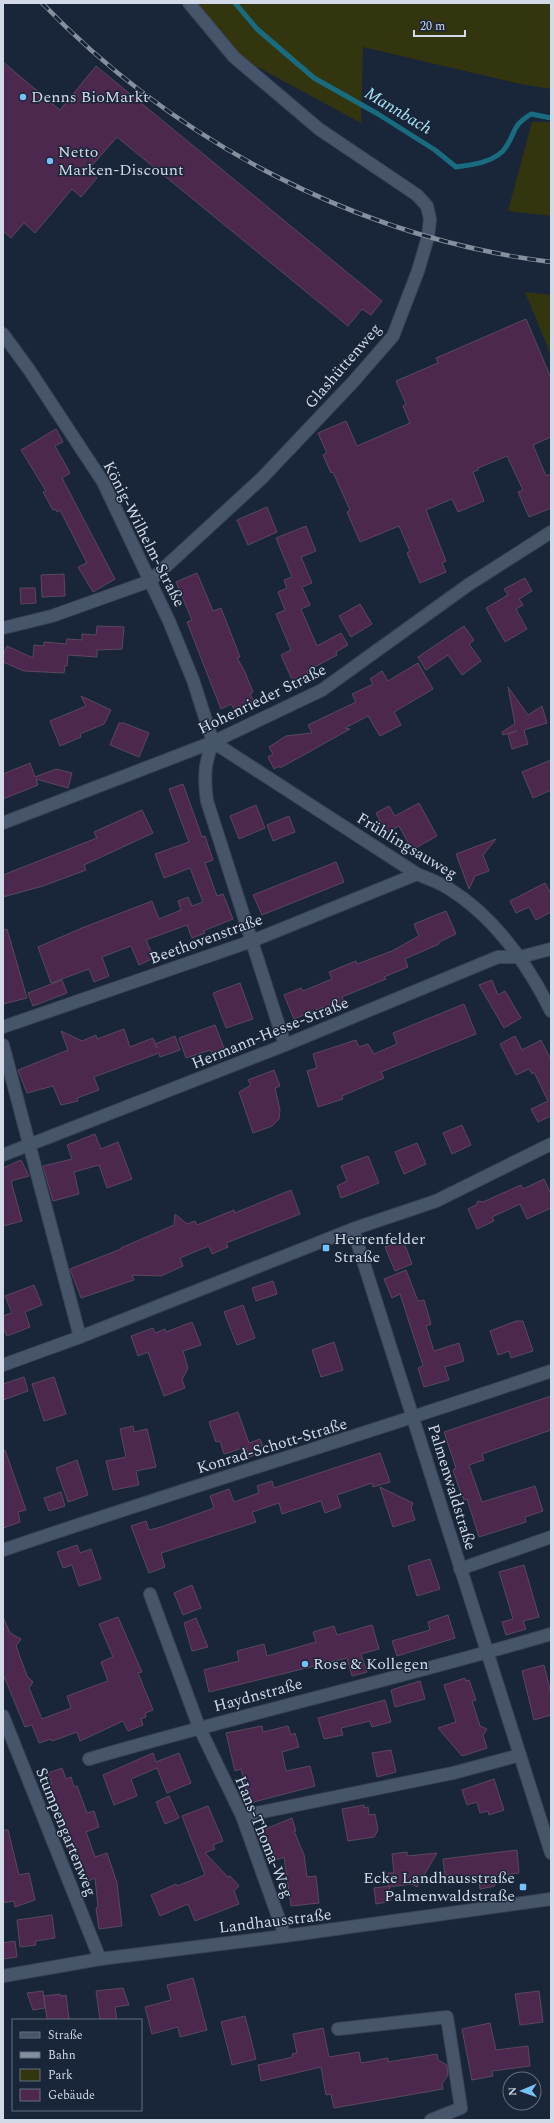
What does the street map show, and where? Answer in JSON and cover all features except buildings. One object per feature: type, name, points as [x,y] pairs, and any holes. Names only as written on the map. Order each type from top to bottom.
[{"type":"street","name":"Glashüttenweg","points":[[150,581],[262,478],[353,382],[393,336],[418,271],[428,237],[430,219],[427,206],[417,195],[319,129],[234,57],[189,3]]},
{"type":"street","name":"König-Wilhelm-Straße","points":[[3,334],[30,371],[103,482],[169,621],[194,680],[213,742]]},
{"type":"street","name":"Hohenrieder Straße","points":[[3,823],[213,742],[322,690],[468,585],[551,532]]},
{"type":"street","points":[[3,628],[52,616],[150,581]]},
{"type":"street","points":[[213,742],[207,756],[204,772],[207,801],[286,1045]]},
{"type":"street","name":"Frühlingsauweg","points":[[213,742],[417,874],[448,888],[484,916],[520,956],[551,1011]]},
{"type":"street","name":"Beethovenstraße","points":[[3,1027],[252,941],[417,874]]},
{"type":"street","name":"Hermann-Hesse-Straße","points":[[3,1155],[286,1045],[498,957],[520,956],[551,949]]},
{"type":"street","points":[[3,1045],[80,1337]]},
{"type":"street","points":[[3,1365],[80,1337],[353,1229],[436,1201],[551,1144]]},
{"type":"street","name":"Palmenwaldstraße","points":[[353,1229],[551,1853]]},
{"type":"street","name":"Konrad-Schott-Straße","points":[[3,1550],[118,1511],[414,1418],[551,1371]]},
{"type":"street","points":[[460,1569],[551,1537]]},
{"type":"street","name":"Hans-Thoma-Weg","points":[[150,1594],[199,1727],[242,1816],[285,1936]]},
{"type":"street","name":"Haydnstraße","points":[[89,1758],[199,1727],[551,1634]]},
{"type":"street","name":"Stumpengartenweg","points":[[3,1716],[100,1959]]},
{"type":"street","points":[[242,1816],[453,1773],[520,1755]]},
{"type":"street","name":"Landhausstraße","points":[[3,1976],[100,1959],[285,1936],[551,1899]]},
{"type":"street","points":[[338,2029],[447,2017],[461,2108],[431,2120]]},
{"type":"green space","points":[[195,3],[551,3],[551,89],[521,84],[363,47],[361,123],[239,57]]},
{"type":"green space","points":[[532,122],[551,122],[551,216],[508,211]]},
{"type":"green space","points":[[525,292],[551,295],[551,355]]},
{"type":"waterway","name":"Mannbach","points":[[235,3],[257,29],[314,78],[378,114],[435,150],[456,167],[483,162],[502,152],[520,122],[531,114],[551,118]]},
{"type":"railway","points":[[42,3],[94,53],[151,99],[211,140],[275,176],[341,206],[409,231],[480,250],[551,262]]},
{"type":"place","name":"Denns BioMarkt","points":[[23,97]]},
{"type":"place","name":"Netto Marken-Discount","points":[[50,161]]},
{"type":"place","name":"Herrenfelder Straße","points":[[326,1248]]},
{"type":"place","name":"Rose & Kollegen","points":[[305,1664]]},
{"type":"place","name":"Ecke Landhausstraße Palmenwaldstraße","points":[[523,1887]]}]
